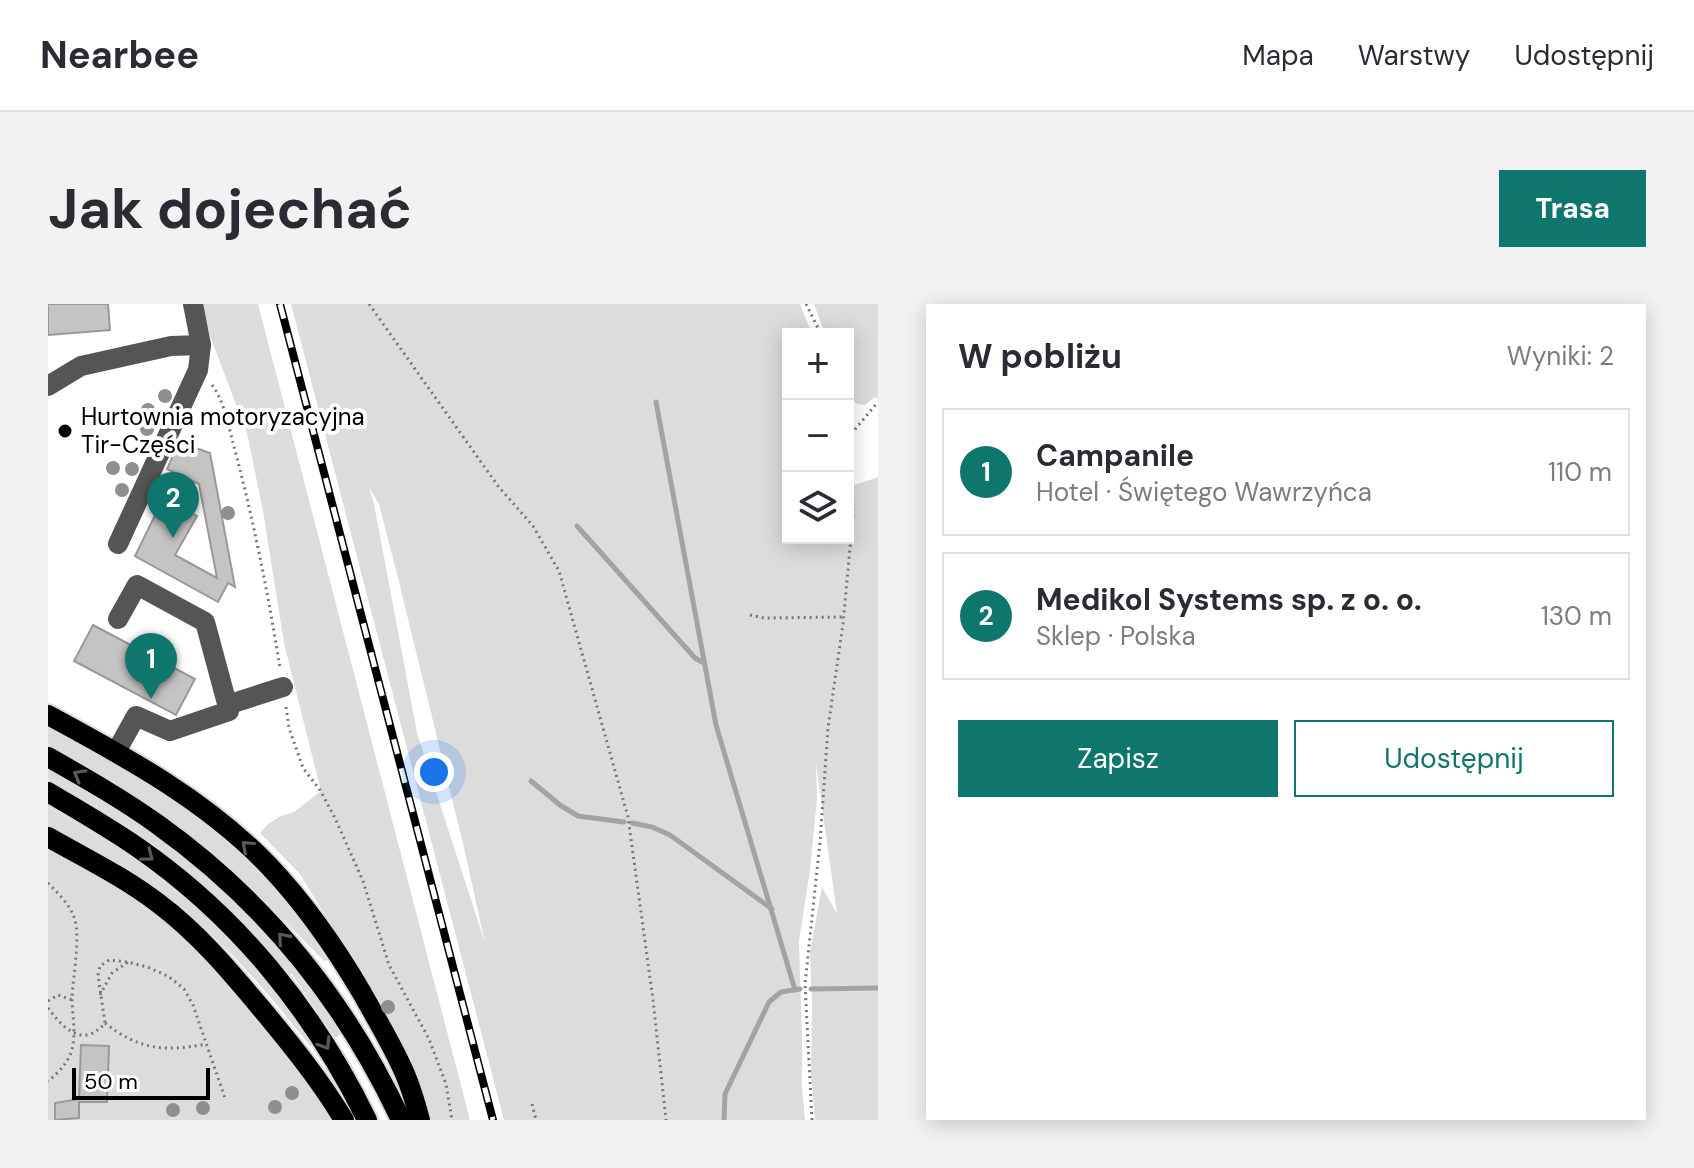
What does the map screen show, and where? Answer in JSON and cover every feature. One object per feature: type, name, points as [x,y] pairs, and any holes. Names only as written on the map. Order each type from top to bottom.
[{"type":"main road","points":[[48,715],[116,752],[171,787],[215,819],[266,863],[289,888],[326,936],[379,1023],[406,1076],[420,1120]]},
{"type":"main road","points":[[48,757],[157,824],[225,878],[262,915],[309,967],[335,1003],[401,1120]]},
{"type":"main road","points":[[48,792],[149,856],[191,889],[237,932],[280,980],[309,1019],[339,1066],[367,1120]]},
{"type":"main road","points":[[48,837],[134,886],[182,922],[267,1015],[317,1077],[344,1120]]},
{"type":"street","points":[[118,544],[198,370],[201,345],[193,304]]},
{"type":"street","points":[[48,386],[81,366],[171,346],[201,345]]},
{"type":"street","points":[[116,752],[136,716],[170,731],[229,711],[205,622],[137,585],[118,619]]},
{"type":"street","points":[[227,705],[283,687]]},
{"type":"path","points":[[369,304],[498,486],[533,526],[559,571],[628,817],[666,1120]]},
{"type":"path","points":[[806,304],[818,328]]},
{"type":"path","points":[[198,370],[215,389],[222,404],[237,459],[265,575],[289,728],[303,768],[320,790],[335,818],[363,881],[389,965],[429,1039],[446,1084],[452,1120]]},
{"type":"path","points":[[854,430],[878,402]]},
{"type":"path","points":[[812,1120],[805,984],[828,728],[844,617],[853,515],[852,472]]},
{"type":"path","points":[[750,615],[764,618],[844,617]]},
{"type":"path","points":[[48,883],[75,918],[77,945],[71,1051],[60,1072],[48,1081]]},
{"type":"path","points":[[206,1044],[184,1048],[136,1043],[121,1035],[105,1023],[98,975],[100,966],[109,960],[128,962],[168,976],[184,989],[193,1005],[225,1098]]},
{"type":"path","points":[[100,996],[112,973],[128,962]]},
{"type":"path","points":[[48,1001],[58,995],[72,1000]]},
{"type":"path","points":[[48,1008],[73,1034],[98,1032],[105,1023]]},
{"type":"path","points":[[532,1104],[536,1120]]},
{"type":"shaded area","points":[[202,304],[258,304],[470,1120],[432,1120],[401,1042],[388,1019],[300,874],[260,833],[268,824],[294,812],[321,791],[284,643],[247,433],[210,336]]},
{"type":"shaded area","points":[[291,304],[800,304],[810,328],[782,328],[782,544],[854,544],[854,485],[878,476],[878,1120],[815,1120],[811,1074],[810,952],[822,887],[837,914],[816,764],[817,798],[799,941],[805,1120],[504,1120]],"holes":[[[369,487],[379,504],[465,852],[485,943],[417,733]]]},
{"type":"shaded area","points":[[814,304],[878,304],[878,399],[875,397],[865,405],[854,401],[854,328],[823,328]]},
{"type":"shaded area","points":[[48,725],[185,808],[248,859],[276,888],[316,939],[328,960],[324,961],[242,879],[189,834],[138,798],[48,744]]},
{"type":"shaded area","points":[[48,770],[152,834],[201,871],[260,927],[342,1033],[335,1038],[292,974],[201,883],[125,825],[48,779]]},
{"type":"shaded area","points":[[48,806],[133,857],[207,917],[264,977],[312,1046],[240,963],[202,925],[133,874],[48,826]]},
{"type":"shaded area","points":[[48,849],[123,891],[191,943],[268,1025],[337,1120],[48,1120]]},
{"type":"building","points":[[48,304],[108,304],[110,330],[48,335]]},
{"type":"building","points":[[179,442],[210,453],[235,587],[228,583],[218,602],[135,556],[164,497],[197,516],[175,555],[217,578],[199,484],[167,469]]},
{"type":"building","points":[[93,625],[195,679],[176,715],[74,661]]},
{"type":"building","points":[[81,1045],[109,1046],[107,1102],[79,1102],[79,1118],[55,1120],[55,1103],[79,1099]]},
{"type":"waterway","points":[[656,402],[716,725],[795,990]]},
{"type":"waterway","points":[[577,526],[695,658],[704,663]]},
{"type":"waterway","points":[[531,781],[578,816],[624,822]]},
{"type":"waterway","points":[[632,823],[670,835],[772,909]]},
{"type":"waterway","points":[[811,989],[878,988]]},
{"type":"waterway","points":[[724,1120],[725,1094],[769,1002],[781,992],[800,989]]},
{"type":"railway","points":[[280,304],[493,1120]]},
{"type":"place","name":"Hurtownia motoryzacyjna Tir-Części","points":[[65,431]]},
{"type":"place","name":"Medikol Systems sp. z o. o.","points":[[173,538]]},
{"type":"place","name":"Campanile","points":[[151,699]]}]
